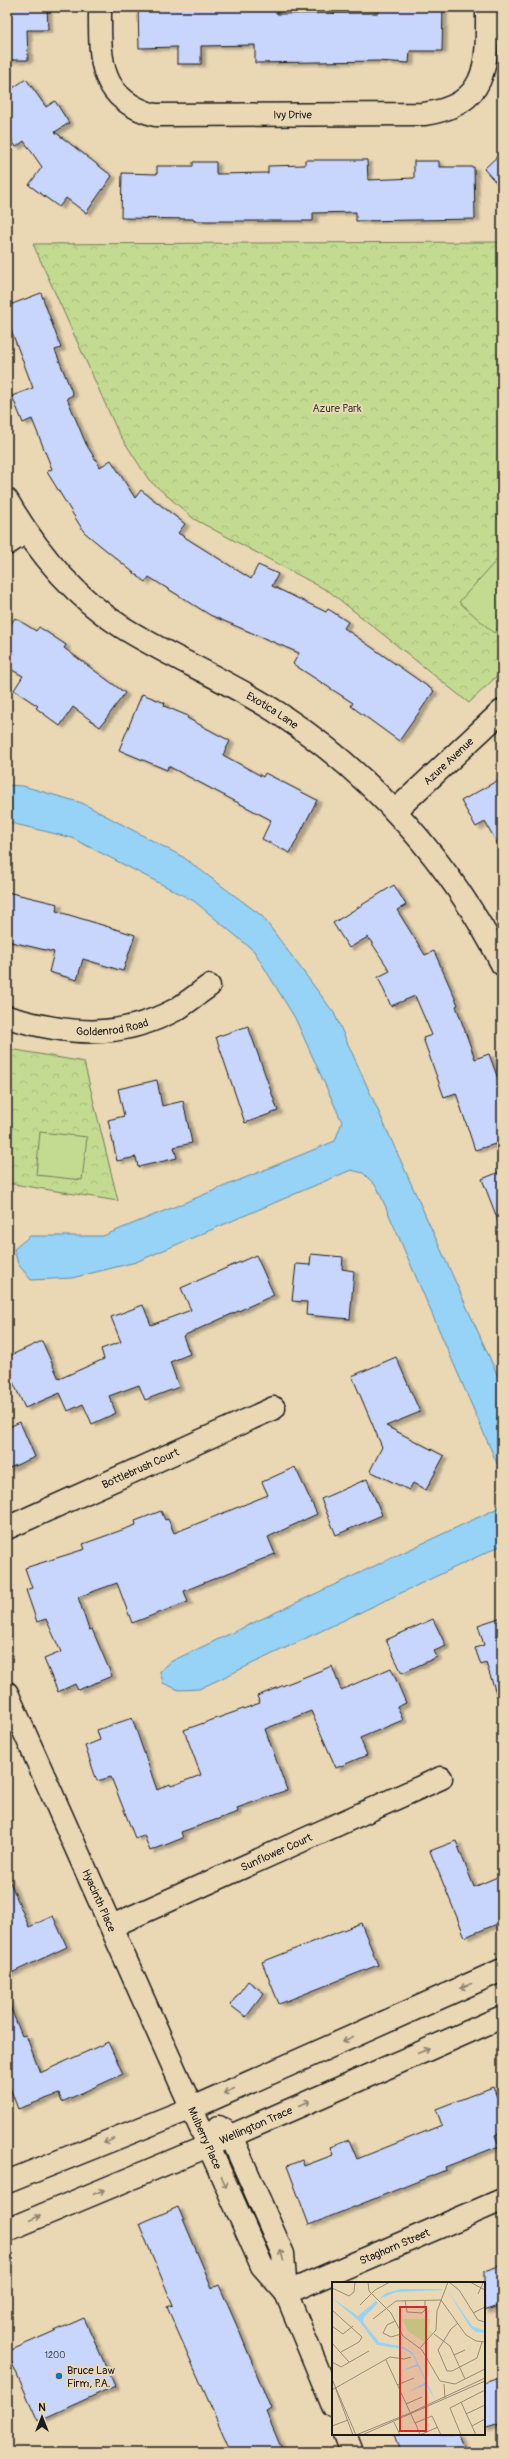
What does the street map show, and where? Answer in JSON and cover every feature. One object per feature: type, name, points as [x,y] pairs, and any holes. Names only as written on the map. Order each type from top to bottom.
[{"type":"street","name":"Ivy Drive","points":[[100,7],[100,52],[102,67],[107,81],[127,104],[155,115],[424,114],[439,112],[466,98],[476,87],[483,73],[487,58],[487,7]]},
{"type":"street","name":"Exotica Lane","points":[[7,500],[26,532],[53,567],[91,604],[146,642],[234,686],[281,715],[328,750],[395,811],[433,856],[466,901],[502,964]]},
{"type":"street","points":[[7,544],[26,532]]},
{"type":"street","name":"Azure Avenue","points":[[395,811],[502,710]]},
{"type":"street","name":"Goldenrod Road","points":[[7,1018],[46,1029],[76,1032],[106,1031],[150,1021],[177,1008],[209,986]]},
{"type":"street","name":"Bottlebrush Court","points":[[7,1528],[274,1408]]},
{"type":"street","name":"Hyacinth Place","points":[[7,1694],[112,1926],[192,2108]]},
{"type":"street","name":"Sunflower Court","points":[[112,1926],[441,1778]]},
{"type":"street","points":[[7,2182],[192,2108],[502,1970]]},
{"type":"street","name":"Wellington Trace","points":[[7,2230],[208,2146],[502,2017]]},
{"type":"street","name":"Mulberry Place","points":[[192,2108],[231,2136],[283,2254],[286,2293],[332,2404]]},
{"type":"street","name":"Mulberry Place","points":[[192,2108],[262,2266],[286,2293]]},
{"type":"street","name":"Staghorn Street","points":[[286,2293],[502,2200]]},
{"type":"street","points":[[345,2435],[352,2452]]},
{"type":"green space","name":"Azure Park","points":[[502,242],[502,671],[469,703],[330,592],[194,519],[149,480],[118,432],[33,244]]},
{"type":"green space","points":[[502,554],[502,624],[494,633],[459,602]]},
{"type":"green space","points":[[10,1049],[84,1062],[118,1201],[7,1183],[7,1060]]},
{"type":"green space","points":[[40,1132],[87,1137],[82,1180],[36,1175]]},
{"type":"water","points":[[7,785],[23,786],[82,803],[183,857],[262,916],[334,1013],[502,1385],[502,1475],[377,1187],[363,1173],[351,1170],[136,1262],[72,1278],[31,1280],[18,1264],[14,1249],[30,1236],[103,1236],[335,1141],[342,1122],[295,1018],[254,951],[194,901],[72,838],[7,822]]},
{"type":"water","points":[[502,1503],[502,1545],[199,1689],[179,1690],[163,1683],[160,1671],[172,1661],[498,1508]]},
{"type":"building","points":[[7,7],[47,7],[48,30],[27,30],[28,60],[7,60]]},
{"type":"building","points":[[138,7],[277,7],[277,14],[378,13],[378,7],[443,7],[442,51],[410,51],[409,63],[377,61],[255,63],[255,45],[201,46],[201,64],[177,64],[177,47],[139,48]]},
{"type":"building","points":[[26,79],[46,107],[55,101],[69,123],[55,132],[112,176],[86,213],[66,198],[59,207],[29,185],[42,167],[24,141],[16,147],[7,133],[7,92]]},
{"type":"building","points":[[502,152],[502,189],[484,169]]},
{"type":"building","points":[[305,160],[367,160],[368,180],[414,178],[414,161],[439,161],[439,167],[474,167],[475,219],[356,221],[356,212],[313,213],[313,221],[194,221],[194,219],[121,218],[122,173],[157,174],[157,166],[193,166],[193,162],[216,162],[216,174],[268,173],[268,166],[305,165]]},
{"type":"building","points":[[41,293],[61,348],[55,350],[73,395],[67,398],[86,444],[100,467],[111,460],[135,498],[141,490],[185,524],[178,533],[251,579],[258,565],[278,574],[272,586],[326,612],[328,609],[348,622],[344,628],[434,691],[399,741],[351,706],[353,703],[293,664],[299,653],[210,615],[149,577],[145,582],[84,532],[47,472],[52,469],[32,419],[23,423],[12,396],[33,388],[10,327],[7,328],[7,306]]},
{"type":"building","points":[[15,618],[36,631],[39,627],[66,645],[64,648],[125,693],[100,727],[73,707],[60,726],[36,708],[38,706],[14,690],[23,676],[7,667],[7,630]]},
{"type":"building","points":[[142,694],[165,703],[164,706],[188,716],[187,718],[230,741],[223,755],[263,777],[265,773],[317,800],[290,853],[262,839],[271,820],[168,766],[167,770],[119,750]]},
{"type":"building","points":[[502,778],[502,851],[485,822],[476,827],[461,801]]},
{"type":"building","points":[[394,885],[406,905],[397,910],[425,955],[434,951],[458,1005],[456,1006],[475,1059],[489,1054],[502,1090],[502,1142],[475,1150],[456,1093],[444,1097],[423,1038],[432,1035],[415,996],[391,1006],[378,977],[390,971],[368,937],[349,948],[333,923]]},
{"type":"building","points":[[7,892],[58,904],[56,911],[135,935],[123,971],[83,959],[77,980],[49,972],[54,952],[7,941]]},
{"type":"building","points":[[248,1026],[278,1111],[245,1123],[216,1037]]},
{"type":"building","points":[[157,1080],[162,1106],[183,1101],[192,1143],[174,1147],[177,1158],[138,1167],[136,1157],[117,1161],[108,1120],[124,1116],[118,1089]]},
{"type":"building","points":[[502,1171],[502,1228],[501,1228],[482,1179]]},
{"type":"building","points":[[311,1254],[343,1257],[342,1269],[354,1271],[350,1319],[306,1315],[307,1302],[292,1301],[296,1264],[310,1265]]},
{"type":"building","points":[[256,1255],[274,1295],[183,1336],[190,1354],[170,1362],[179,1387],[145,1400],[139,1385],[109,1396],[116,1413],[92,1424],[83,1404],[68,1411],[60,1393],[25,1408],[7,1369],[7,1357],[42,1341],[59,1379],[104,1359],[101,1349],[121,1342],[111,1317],[143,1305],[151,1325],[191,1310],[181,1288]]},
{"type":"building","points":[[396,1357],[420,1412],[386,1426],[444,1456],[426,1490],[413,1483],[409,1490],[370,1471],[382,1447],[352,1376]]},
{"type":"building","points":[[20,1422],[35,1457],[7,1469],[7,1428]]},
{"type":"building","points":[[295,1467],[317,1514],[268,1537],[275,1554],[184,1591],[188,1602],[132,1623],[117,1583],[78,1597],[89,1630],[92,1629],[112,1676],[78,1690],[75,1684],[58,1692],[44,1659],[61,1652],[46,1619],[37,1622],[26,1590],[32,1588],[25,1568],[85,1549],[83,1544],[136,1525],[135,1521],[161,1511],[165,1520],[168,1519],[174,1533],[268,1495],[262,1482]]},
{"type":"building","points":[[367,1479],[382,1515],[336,1535],[321,1499]]},
{"type":"building","points":[[502,1617],[502,1702],[499,1702],[486,1663],[481,1665],[475,1648],[484,1645],[478,1625]]},
{"type":"building","points":[[433,1619],[446,1646],[434,1651],[437,1657],[402,1673],[386,1640]]},
{"type":"building","points":[[332,1666],[341,1690],[391,1668],[406,1703],[397,1707],[403,1720],[360,1738],[367,1755],[336,1768],[311,1711],[265,1729],[287,1790],[237,1808],[238,1812],[181,1832],[183,1838],[150,1851],[144,1835],[135,1838],[111,1777],[97,1781],[85,1746],[100,1740],[97,1730],[132,1718],[157,1790],[170,1784],[171,1786],[201,1775],[184,1730],[260,1703],[257,1696]]},
{"type":"building","points":[[456,1841],[474,1887],[502,1875],[502,1922],[465,1937],[430,1851]]},
{"type":"building","points":[[7,1875],[29,1927],[53,1916],[67,1947],[7,1975]]},
{"type":"building","points":[[361,1923],[378,1965],[279,2004],[262,1962]]},
{"type":"building","points":[[248,1981],[264,1993],[246,2017],[230,2005]]},
{"type":"building","points":[[7,1999],[22,2036],[26,2035],[40,2073],[108,2042],[123,2074],[62,2102],[59,2094],[18,2109],[7,2080]]},
{"type":"building","points":[[493,2087],[502,2110],[502,2132],[495,2135],[499,2146],[445,2167],[446,2170],[309,2225],[287,2166],[302,2160],[304,2166],[333,2155],[330,2147],[349,2140],[357,2159],[442,2125],[436,2109]]},
{"type":"building","points":[[178,2207],[212,2288],[219,2285],[240,2333],[271,2409],[266,2412],[283,2452],[231,2452],[167,2307],[173,2305],[139,2224]]},
{"type":"building","points":[[502,2265],[502,2305],[485,2311],[485,2282],[484,2271]]},
{"type":"building","points":[[84,2318],[115,2386],[38,2421],[7,2352]]},
{"type":"building","points":[[502,2377],[502,2423],[485,2429],[485,2383]]},
{"type":"building","points":[[394,2435],[458,2435],[465,2452],[400,2452]]},
{"type":"place","name":"Bruce Law Firm, P.A.","points":[[59,2376]]}]
